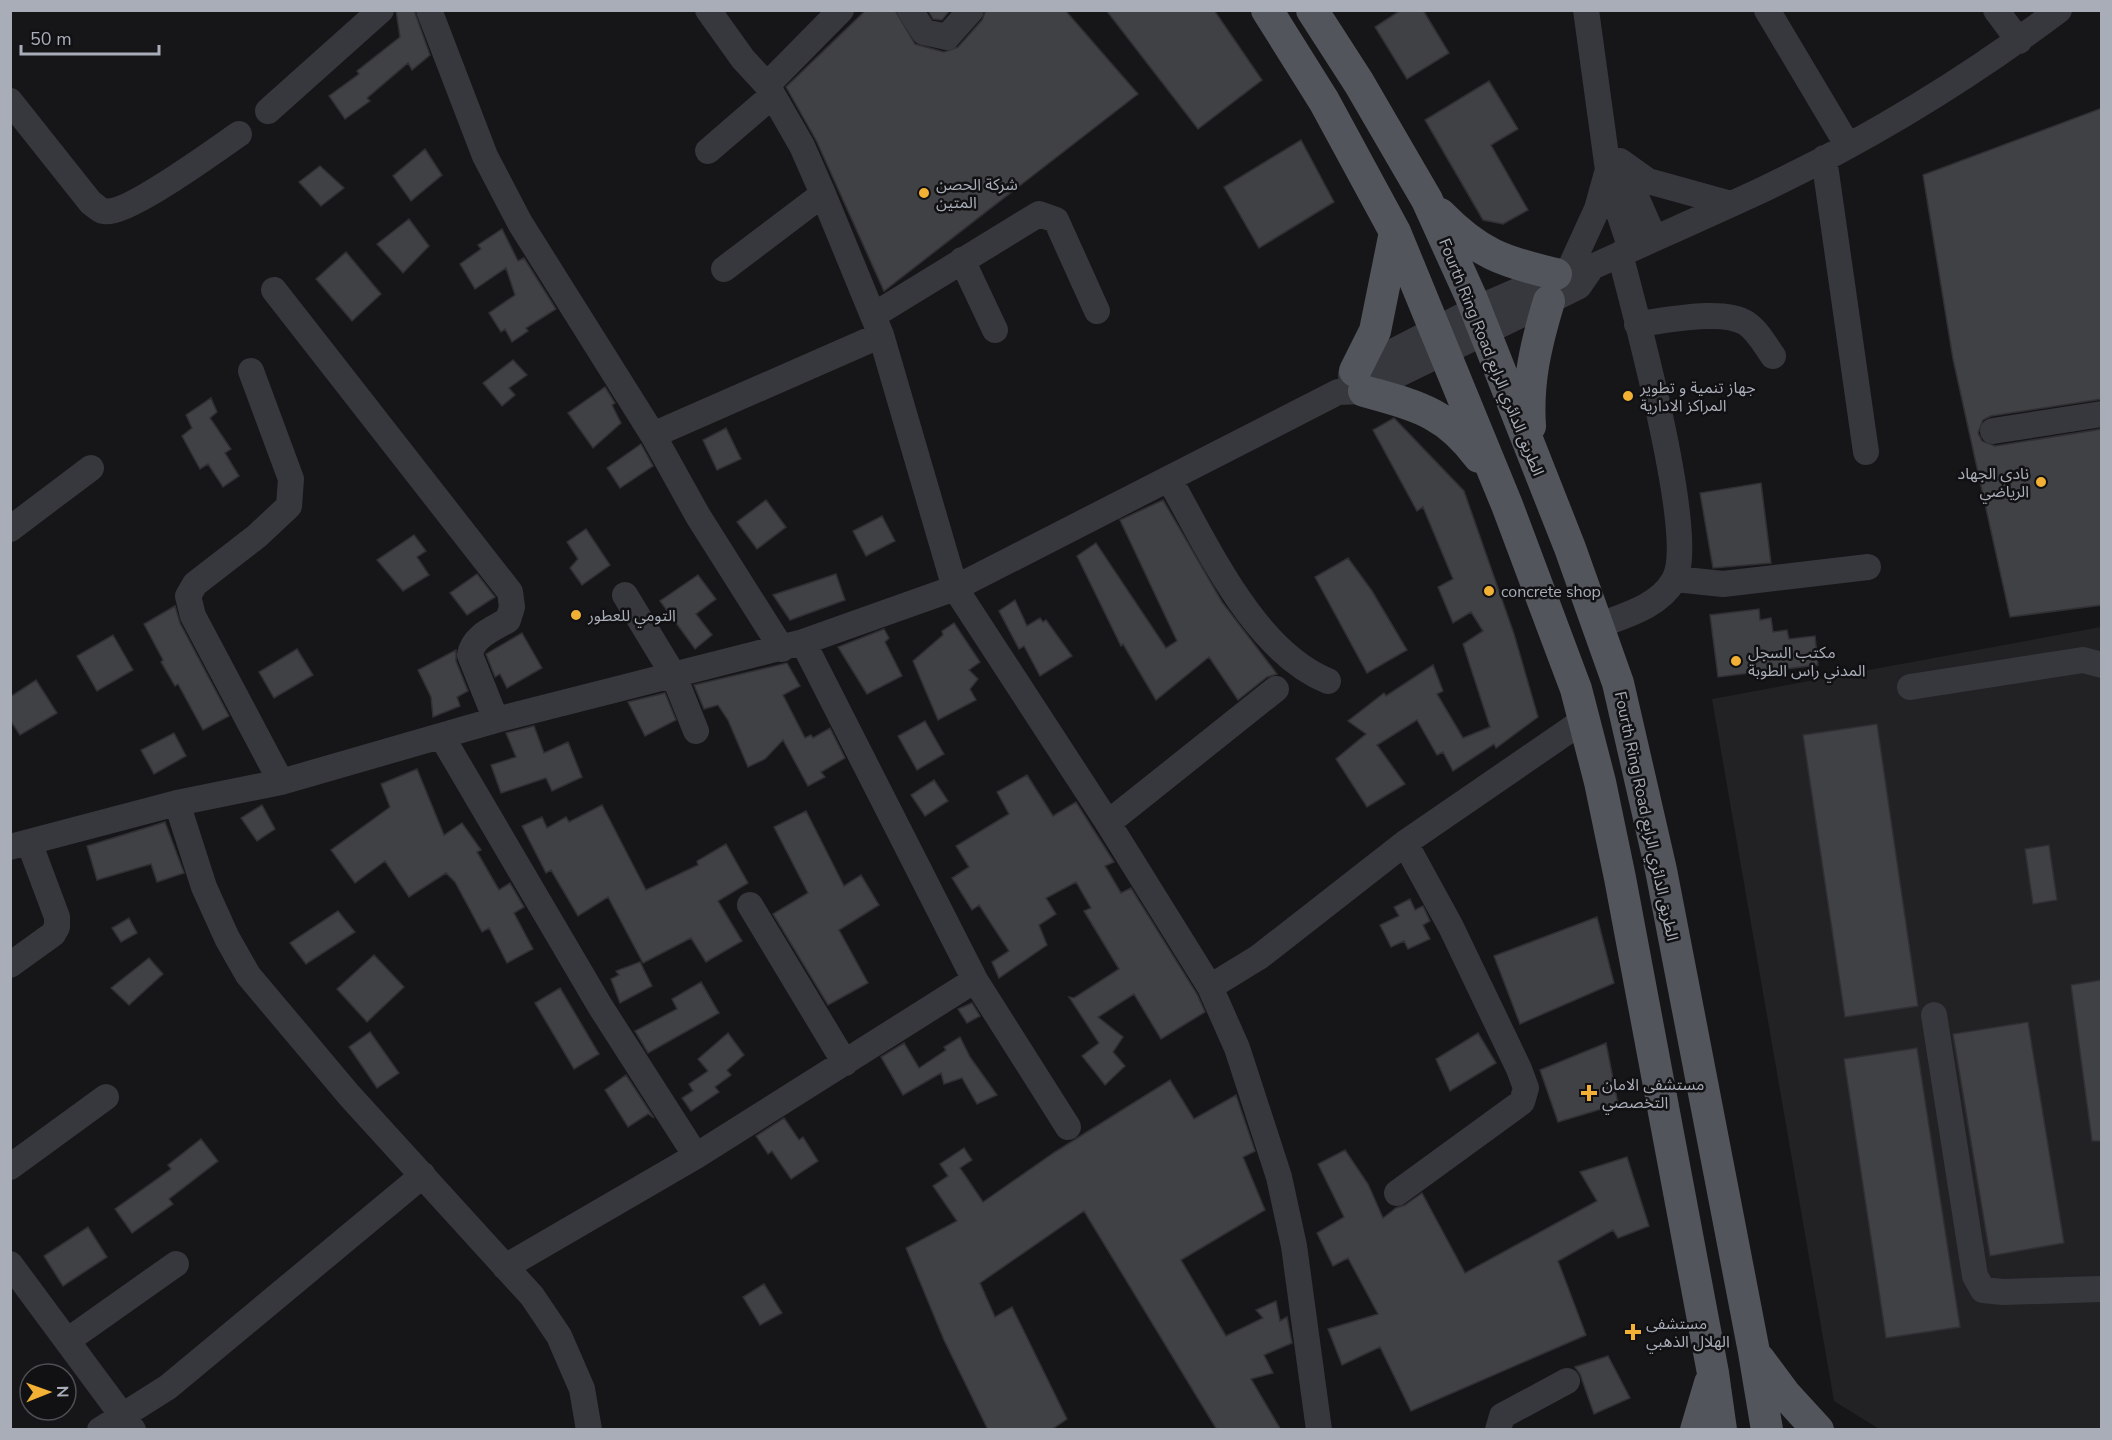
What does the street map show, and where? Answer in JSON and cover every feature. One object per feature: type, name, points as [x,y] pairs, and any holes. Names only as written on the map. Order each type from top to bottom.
[{"type":"main road","points":[[1267,10],[1324,101],[1395,232],[1507,505],[1575,688],[1600,782],[1620,878],[1713,1373],[1721,1430]]},
{"type":"main road","name":"Fourth Ring Road الطريق الدائري الرابع","points":[[1312,10],[1359,83],[1426,200],[1481,321],[1618,683],[1641,774],[1754,1352],[1767,1430]]},
{"type":"main road","points":[[1426,200],[1462,237],[1496,258],[1567,278],[1531,367],[1528,395],[1533,454]]},
{"type":"main road","points":[[1395,232],[1375,331],[1352,384],[1443,418],[1464,437],[1507,505]]},
{"type":"main road","points":[[1754,1352],[1785,1394],[1818,1430]]},
{"type":"main road","points":[[1696,1430],[1713,1373]]},
{"type":"street","points":[[268,111],[381,10]]},
{"type":"street","points":[[429,10],[485,156],[520,223],[653,435],[698,516],[793,645],[975,980],[1068,1127]]},
{"type":"street","points":[[708,10],[743,59],[770,90],[802,146],[823,194],[877,325],[955,588],[1108,823],[1210,987],[1237,1048],[1279,1177],[1294,1246],[1319,1430]]},
{"type":"street","points":[[708,152],[770,90],[841,10]]},
{"type":"street","points":[[910,10],[924,32],[947,37],[971,10]]},
{"type":"street","points":[[1586,10],[1604,133],[1614,166],[1616,204],[1635,247],[1637,324],[1656,397],[1680,547],[1675,579],[1660,596],[1637,611],[1597,626]]},
{"type":"street","points":[[1767,10],[1848,146]]},
{"type":"street","points":[[1996,10],[2019,41]]},
{"type":"street","points":[[10,965],[53,934],[57,927],[57,917],[20,845],[177,803],[280,782],[496,720],[793,645],[955,588],[1352,384],[1567,278],[1731,204],[1848,146],[1970,74],[2019,41],[2059,10]]},
{"type":"street","points":[[10,101],[91,203],[103,211],[119,210],[177,176],[239,134]]},
{"type":"street","points":[[1824,158],[1866,452]]},
{"type":"street","points":[[1614,166],[1648,181],[1731,204]]},
{"type":"street","points":[[1567,278],[1614,166]]},
{"type":"street","points":[[724,269],[823,194]]},
{"type":"street","points":[[653,435],[877,325],[962,260],[1039,214],[1056,220],[1097,311]]},
{"type":"street","points":[[962,260],[995,330]]},
{"type":"street","points":[[274,290],[510,592],[513,607],[508,620],[479,638],[472,646],[471,655],[496,720]]},
{"type":"street","points":[[1637,324],[1712,316],[1744,322],[1758,335],[1773,356]]},
{"type":"street","points":[[251,371],[291,479],[290,506],[264,531],[195,584],[188,596],[193,616],[280,782]]},
{"type":"street","points":[[1993,431],[2102,414]]},
{"type":"street","points":[[10,529],[92,468]]},
{"type":"street","points":[[1169,479],[1227,579],[1258,623],[1287,656],[1308,673],[1328,681]]},
{"type":"street","points":[[1675,579],[1723,584],[1868,567]]},
{"type":"street","points":[[625,595],[674,676],[696,731]]},
{"type":"street","points":[[1910,687],[2083,660],[2102,664]]},
{"type":"street","points":[[1108,823],[1276,689]]},
{"type":"street","points":[[1210,987],[1258,957],[1405,843],[1584,720]]},
{"type":"street","points":[[442,737],[600,1006],[696,1156]]},
{"type":"street","points":[[177,803],[204,887],[227,938],[248,975],[349,1095],[532,1296],[559,1336],[582,1389],[589,1430]]},
{"type":"street","points":[[1397,1193],[1522,1102],[1526,1088],[1451,927],[1405,843]]},
{"type":"street","points":[[750,904],[845,1063]]},
{"type":"street","points":[[505,1267],[696,1156],[975,980]]},
{"type":"street","points":[[1934,1015],[1975,1276],[1983,1290],[2003,1292],[2102,1289]]},
{"type":"street","points":[[10,1167],[106,1097]]},
{"type":"street","points":[[100,1430],[129,1422],[423,1175]]},
{"type":"street","points":[[10,1264],[129,1422]]},
{"type":"street","points":[[67,1341],[176,1264]]},
{"type":"street","points":[[1498,1430],[1502,1416],[1567,1381]]},
{"type":"shaded area","points":[[2101,627],[2101,1429],[1879,1429],[1834,1401],[1712,699]]},
{"type":"building","points":[[396,10],[414,10],[430,55],[412,70],[408,63],[367,98],[370,101],[345,119],[329,96],[359,74],[357,71],[400,37]]},
{"type":"building","name":"شركة الحصن المتين","points":[[866,10],[895,10],[915,44],[944,52],[958,47],[982,20],[986,10],[1065,10],[1138,94],[884,291],[816,140],[786,87]]},
{"type":"building","points":[[928,10],[950,10],[942,20],[933,19]]},
{"type":"building","points":[[1106,10],[1214,10],[1262,80],[1198,129]]},
{"type":"building","points":[[1401,10],[1423,10],[1449,53],[1407,79],[1375,27]]},
{"type":"building","points":[[1489,81],[1518,129],[1491,145],[1528,210],[1503,224],[1483,220],[1425,120]]},
{"type":"building","name":"نادي الجهاد الرياضي","points":[[2102,108],[2102,399],[1991,416],[1983,420],[1978,433],[1982,441],[1995,446],[2102,429],[2102,605],[2010,617],[1953,359],[1923,175]]},
{"type":"building","points":[[1301,140],[1334,202],[1259,248],[1224,187]]},
{"type":"building","points":[[425,149],[442,175],[411,201],[393,176]]},
{"type":"building","points":[[320,166],[344,188],[321,206],[299,182]]},
{"type":"building","points":[[409,219],[429,246],[403,273],[377,244]]},
{"type":"building","points":[[502,229],[518,261],[524,258],[556,309],[526,328],[528,331],[512,342],[505,329],[501,332],[489,313],[515,295],[506,268],[475,289],[460,264],[481,249],[478,245]]},
{"type":"building","points":[[346,252],[381,294],[352,321],[316,279]]},
{"type":"building","points":[[513,360],[527,375],[509,388],[515,395],[502,406],[483,383]]},
{"type":"building","points":[[605,387],[615,403],[612,405],[621,423],[593,448],[568,413]]},
{"type":"building","points":[[211,398],[217,412],[210,418],[231,449],[225,453],[239,476],[223,487],[208,464],[200,469],[182,436],[192,428],[186,415]]},
{"type":"building","points":[[1394,418],[1464,491],[1514,634],[1538,717],[1496,748],[1494,744],[1453,771],[1443,752],[1437,755],[1417,720],[1377,745],[1405,784],[1367,807],[1336,759],[1366,734],[1348,721],[1384,693],[1386,696],[1433,665],[1443,691],[1437,694],[1463,738],[1490,727],[1463,644],[1483,631],[1471,612],[1453,623],[1438,587],[1453,579],[1423,507],[1417,511],[1373,430]]},
{"type":"building","points":[[726,428],[741,459],[717,470],[703,440]]},
{"type":"building","points":[[641,444],[653,466],[620,488],[607,468]]},
{"type":"building","points":[[1761,483],[1771,563],[1713,568],[1700,493]]},
{"type":"building","points":[[766,500],[786,527],[757,549],[737,522]]},
{"type":"building","points":[[1163,500],[1222,602],[1277,674],[1267,677],[1238,700],[1209,657],[1156,700],[1123,644],[1121,646],[1077,556],[1096,543],[1166,648],[1177,641],[1120,520]]},
{"type":"building","points":[[882,516],[895,541],[866,556],[853,531]]},
{"type":"building","points":[[586,529],[610,565],[582,585],[570,568],[578,559],[567,542]]},
{"type":"building","points":[[414,535],[426,551],[417,557],[429,575],[403,591],[377,560]]},
{"type":"building","points":[[1348,558],[1372,591],[1407,650],[1367,673],[1315,577]]},
{"type":"building","points":[[477,574],[495,597],[467,615],[450,593]]},
{"type":"building","points":[[836,574],[845,600],[790,620],[773,595]]},
{"type":"building","points":[[698,575],[716,599],[696,614],[712,635],[695,649],[660,601]]},
{"type":"building","points":[[1015,600],[1027,626],[1040,618],[1043,622],[1046,620],[1072,656],[1040,676],[1024,646],[1019,649],[999,611]]},
{"type":"building","points":[[175,606],[180,623],[229,716],[203,730],[178,684],[175,686],[161,662],[163,660],[144,624]]},
{"type":"building","points":[[1759,609],[1760,620],[1771,618],[1773,632],[1787,630],[1789,639],[1815,636],[1818,665],[1718,677],[1710,615]]},
{"type":"building","points":[[954,623],[980,662],[969,670],[978,679],[970,689],[976,700],[938,720],[913,661],[943,635],[942,631]]},
{"type":"building","points":[[884,629],[889,638],[885,642],[902,676],[867,694],[838,647]]},
{"type":"building","points":[[522,633],[542,668],[507,688],[500,674],[495,677],[486,654]]},
{"type":"building","points":[[113,635],[133,670],[97,691],[77,656]]},
{"type":"building","points":[[297,649],[313,675],[274,698],[259,672]]},
{"type":"building","points":[[456,650],[456,661],[468,691],[457,697],[460,706],[433,717],[431,697],[418,670]]},
{"type":"building","points":[[787,663],[800,686],[783,695],[805,738],[811,735],[813,738],[830,728],[845,758],[821,772],[825,777],[808,786],[783,740],[765,759],[748,767],[728,720],[718,705],[704,709],[694,685]]},
{"type":"building","points":[[36,680],[57,713],[20,735],[10,720],[10,697]]},
{"type":"building","points":[[665,693],[676,720],[645,736],[628,702]]},
{"type":"building","points":[[925,721],[944,754],[917,770],[898,736]]},
{"type":"building","points":[[1877,724],[1918,1006],[1845,1017],[1803,735]]},
{"type":"building","points":[[534,726],[544,753],[568,742],[582,777],[552,791],[546,778],[501,793],[491,765],[516,757],[506,733]]},
{"type":"building","points":[[174,733],[186,756],[154,774],[141,750]]},
{"type":"building","points":[[417,769],[444,835],[462,823],[481,850],[477,852],[499,890],[510,883],[524,907],[514,913],[533,949],[507,963],[489,928],[482,932],[455,882],[446,873],[409,897],[385,861],[355,883],[331,850],[390,807],[381,784]]},
{"type":"building","points":[[1027,775],[1053,816],[1076,802],[1114,862],[1105,866],[1121,893],[1131,888],[1197,994],[1205,1012],[1161,1039],[1134,994],[1098,1017],[1123,1037],[1113,1052],[1125,1066],[1105,1085],[1082,1056],[1099,1043],[1069,997],[1074,998],[1119,969],[1084,911],[1091,908],[1076,882],[1046,898],[1056,914],[1039,925],[1047,945],[999,978],[992,962],[1009,951],[979,905],[972,910],[952,878],[969,867],[956,846],[1009,814],[997,792]]},
{"type":"building","points":[[934,780],[948,801],[925,816],[911,795]]},
{"type":"building","points":[[262,805],[275,829],[257,841],[241,818]]},
{"type":"building","points":[[602,805],[646,890],[698,865],[697,861],[726,844],[748,883],[718,901],[742,941],[706,962],[691,938],[643,963],[608,897],[578,916],[551,870],[546,873],[522,826],[542,817],[547,828],[566,817],[569,822]]},
{"type":"building","points":[[806,811],[844,886],[861,875],[879,905],[839,930],[868,983],[828,1005],[773,914],[808,893],[774,827]]},
{"type":"building","points":[[165,822],[184,873],[157,882],[151,864],[97,880],[87,846]]},
{"type":"building","points":[[2049,845],[2057,900],[2033,904],[2025,849]]},
{"type":"building","points":[[1410,899],[1415,910],[1423,906],[1430,921],[1423,925],[1430,939],[1408,949],[1404,941],[1391,947],[1380,925],[1399,916],[1394,907]]},
{"type":"building","points":[[338,911],[355,932],[306,964],[290,943]]},
{"type":"building","points":[[1597,917],[1614,983],[1520,1024],[1494,956]]},
{"type":"building","points":[[129,918],[137,933],[121,942],[112,928]]},
{"type":"building","points":[[374,955],[404,987],[367,1022],[337,989]]},
{"type":"building","points":[[149,958],[163,974],[129,1005],[111,988]]},
{"type":"building","points":[[640,962],[652,986],[620,1003],[611,979],[619,975],[616,971]]},
{"type":"building","points":[[2102,980],[2102,1141],[2092,1141],[2071,985]]},
{"type":"building","points":[[701,982],[719,1013],[648,1053],[635,1031],[677,1009],[672,999]]},
{"type":"building","points":[[560,988],[599,1054],[574,1069],[535,1003]]},
{"type":"building","points":[[972,1003],[980,1016],[967,1023],[958,1009]]},
{"type":"building","points":[[2028,1022],[2064,1243],[1990,1256],[1953,1034]]},
{"type":"building","points":[[370,1032],[399,1073],[377,1088],[349,1047]]},
{"type":"building","points":[[728,1033],[744,1055],[727,1070],[731,1075],[715,1087],[719,1092],[691,1111],[682,1098],[693,1091],[689,1084],[708,1071],[698,1059]]},
{"type":"building","points":[[1478,1033],[1496,1063],[1450,1091],[1436,1059]]},
{"type":"building","points":[[960,1037],[970,1057],[997,1095],[977,1104],[962,1078],[944,1084],[941,1073],[903,1095],[881,1057],[904,1043],[919,1068],[946,1050],[944,1047]]},
{"type":"building","points":[[1606,1043],[1618,1104],[1558,1122],[1540,1070]]},
{"type":"building","points":[[1917,1048],[1960,1327],[1886,1338],[1844,1059]]},
{"type":"building","points":[[626,1075],[654,1118],[648,1114],[628,1127],[605,1090]]},
{"type":"building","points":[[1170,1080],[1194,1119],[1236,1095],[1255,1151],[1243,1157],[1265,1210],[1181,1260],[1226,1336],[1263,1318],[1256,1310],[1276,1301],[1280,1321],[1287,1317],[1292,1343],[1264,1355],[1273,1373],[1251,1379],[1281,1430],[1217,1430],[1084,1211],[980,1283],[995,1317],[1012,1307],[1067,1419],[1051,1430],[988,1430],[944,1340],[906,1248],[957,1221],[933,1186],[948,1176],[940,1164],[964,1148],[972,1160],[960,1168],[983,1202],[1055,1152]]},
{"type":"building","points":[[784,1118],[799,1140],[803,1137],[818,1161],[791,1179],[772,1151],[768,1154],[756,1136]]},
{"type":"building","points":[[201,1139],[218,1161],[169,1199],[173,1204],[132,1233],[115,1209],[171,1169],[168,1165]]},
{"type":"building","points":[[1345,1150],[1368,1184],[1383,1218],[1422,1193],[1465,1273],[1597,1201],[1580,1172],[1627,1157],[1649,1226],[1618,1238],[1613,1230],[1558,1261],[1586,1335],[1411,1411],[1380,1347],[1342,1365],[1328,1329],[1378,1314],[1348,1258],[1333,1266],[1317,1233],[1344,1217],[1318,1164]]},
{"type":"building","points":[[88,1227],[107,1257],[63,1286],[44,1256]]},
{"type":"building","points":[[764,1284],[782,1313],[760,1325],[743,1297]]},
{"type":"building","points":[[1608,1356],[1630,1398],[1594,1414],[1580,1374],[1575,1367]]},
{"type":"place","name":"شركة الحصن المتين","points":[[924,193]]},
{"type":"place","name":"جهاز تنمية و تطوير المراكز الادارية","points":[[1628,396]]},
{"type":"place","name":"نادي الجهاد الرياضي","points":[[2041,482]]},
{"type":"place","name":"concrete shop","points":[[1489,591]]},
{"type":"place","name":"التومي للعطور","points":[[576,615]]},
{"type":"place","name":"مكتب السجل المدني راس الطوبة","points":[[1736,661]]},
{"type":"place","name":"مستشفى الامان التخصصي","points":[[1589,1093]]},
{"type":"place","name":"مستشفى الهلال الذهبي","points":[[1633,1332]]}]
